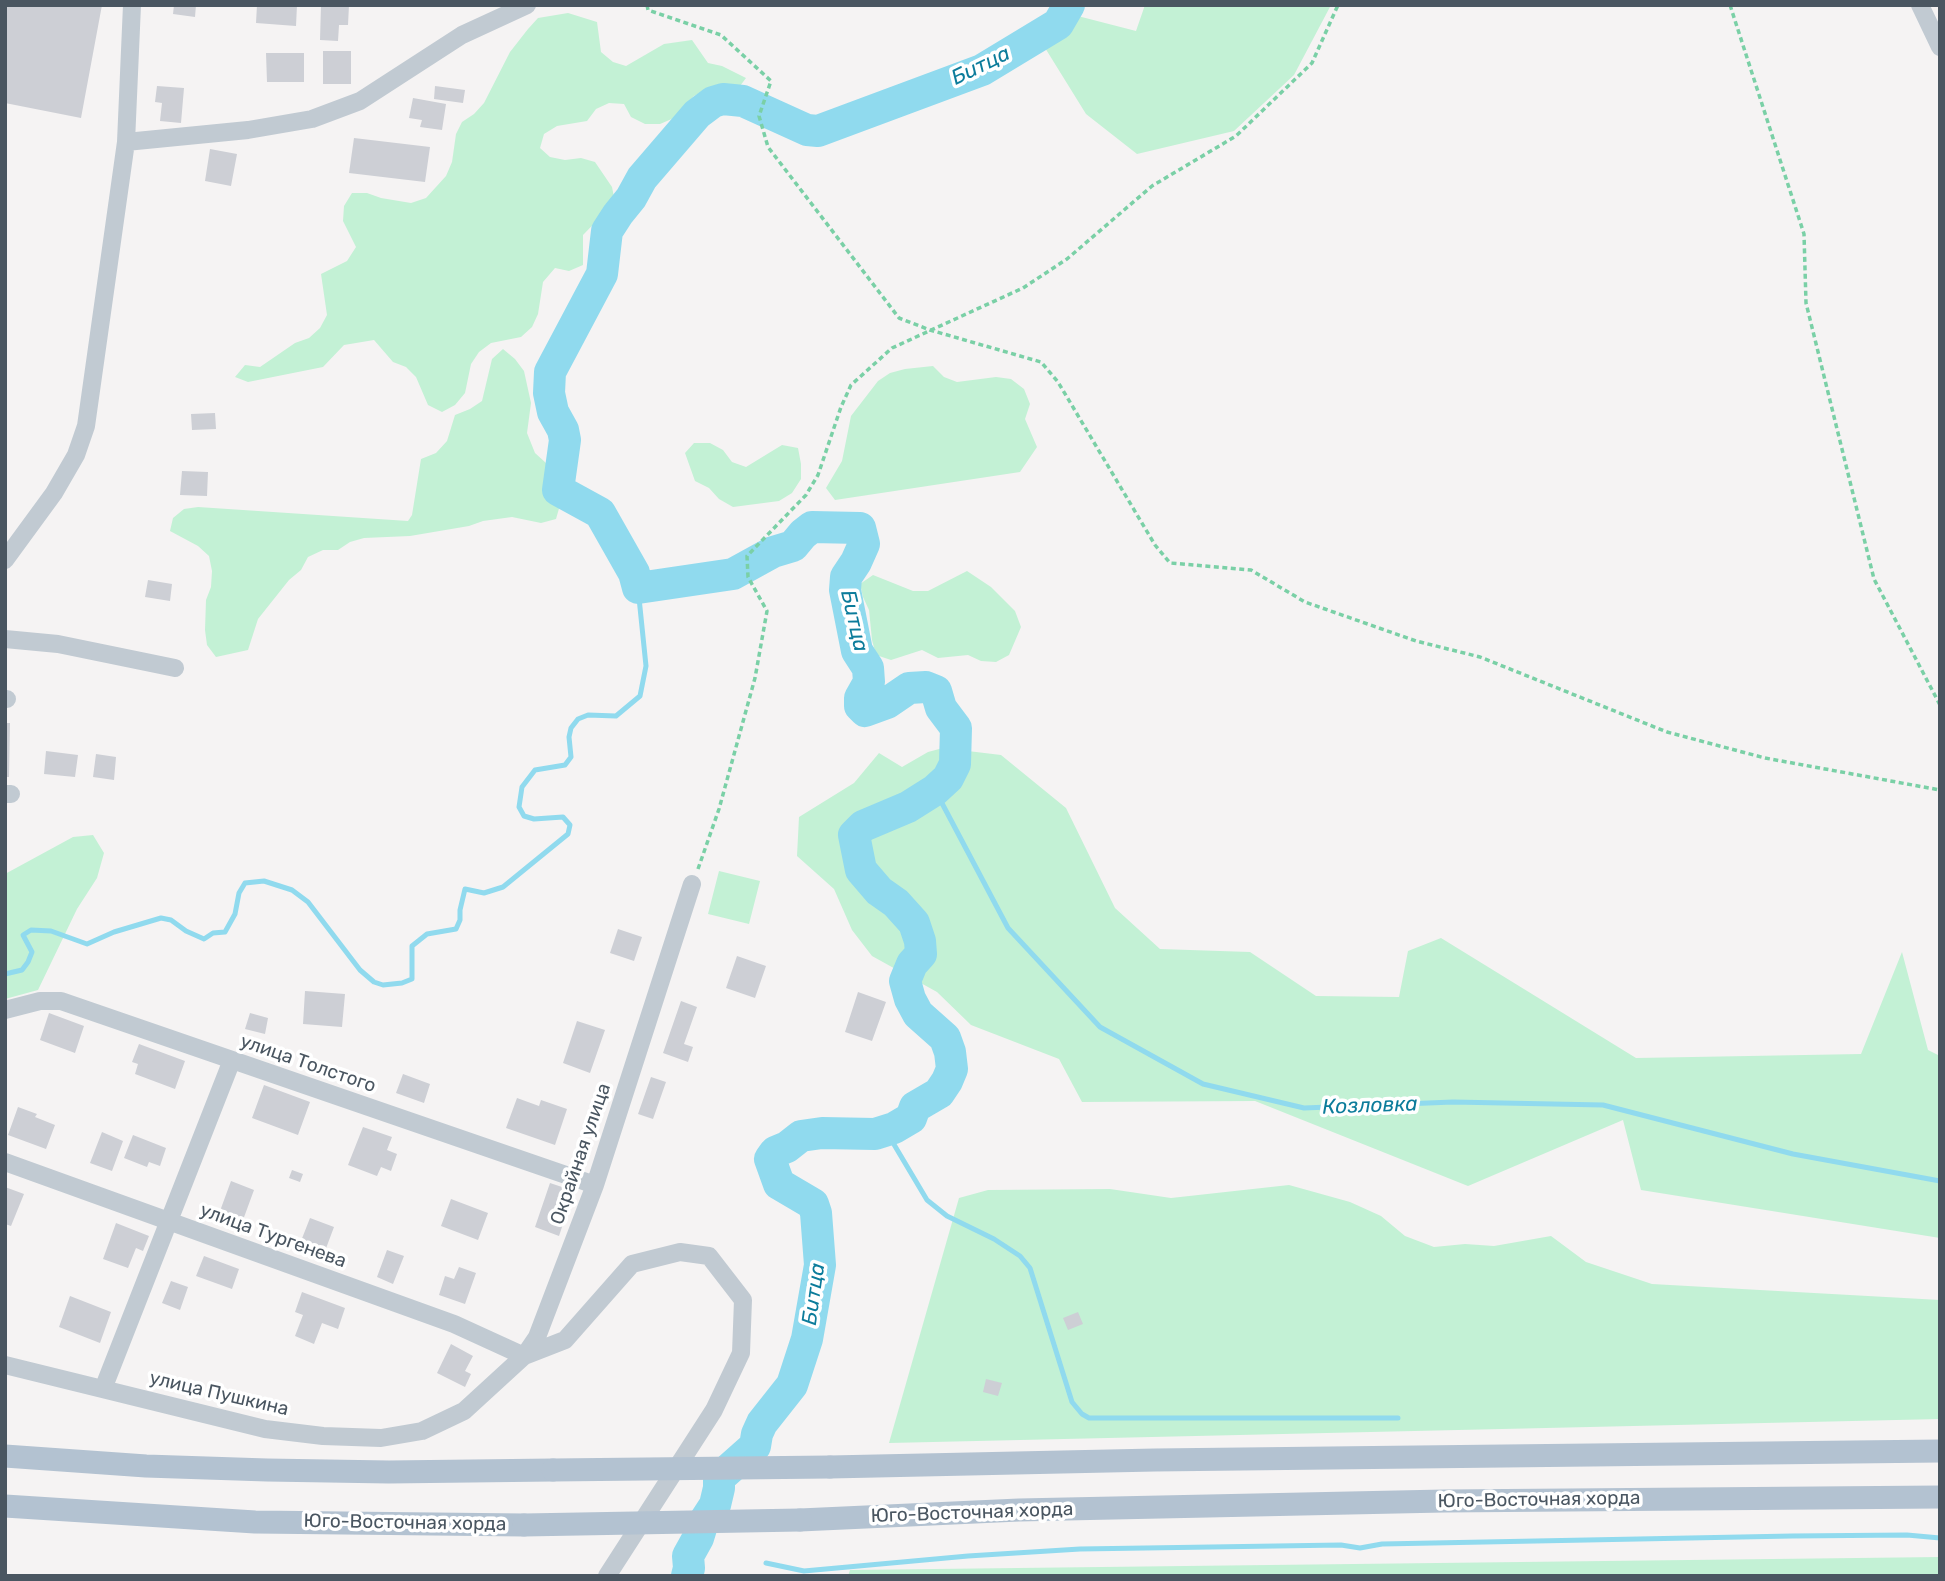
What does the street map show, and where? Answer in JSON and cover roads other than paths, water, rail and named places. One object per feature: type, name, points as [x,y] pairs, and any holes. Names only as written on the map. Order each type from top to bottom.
[{"type":"main road","points":[[5,1456],[146,1466],[389,1472],[1940,1451]]},
{"type":"main road","name":"Юго-Восточная хорда","points":[[5,1506],[255,1522],[524,1525],[800,1520],[1019,1510],[1416,1502],[1940,1497]]},
{"type":"street","points":[[5,561],[54,493],[76,455],[86,426],[126,142],[132,5]]},
{"type":"street","points":[[126,142],[248,130],[312,119],[360,101],[462,35],[527,5]]},
{"type":"street","points":[[1920,5],[1940,47]]},
{"type":"street","points":[[5,639],[58,643],[175,668]]},
{"type":"street","name":"Окрайная улица","points":[[464,1412],[524,1356],[537,1337],[595,1185],[692,884]]},
{"type":"street","name":"улица Толстого","points":[[5,1010],[40,1000],[61,1001],[595,1185]]},
{"type":"street","points":[[103,1389],[232,1060]]},
{"type":"street","name":"улица Тургенева","points":[[5,1162],[454,1324],[524,1356]]},
{"type":"street","points":[[524,1356],[565,1340],[632,1265],[680,1252],[709,1256],[743,1300],[741,1353],[714,1410],[607,1576]]},
{"type":"street","name":"улица Пушкина","points":[[5,1365],[265,1429],[323,1436],[382,1438],[422,1431],[464,1412]]},
{"type":"waterway","name":"Битца","points":[[687,1576],[688,1556],[702,1525],[715,1505],[719,1478],[755,1446],[762,1423],[792,1385],[807,1339],[820,1265],[816,1213],[813,1204],[779,1184],[770,1159],[775,1152],[801,1136],[822,1133],[875,1134],[894,1128],[911,1118],[915,1107],[939,1093],[952,1069],[945,1038],[918,1014],[905,981],[912,964],[921,954],[914,923],[896,903],[879,891],[861,870],[854,835],[863,826],[908,807],[948,778],[955,764],[956,728],[941,708],[936,691],[926,687],[909,688],[887,703],[865,711],[860,706],[860,698],[869,682],[868,668],[857,651],[845,590],[846,577],[864,544],[860,528],[812,527],[793,546],[773,552],[733,574],[638,588],[634,573],[600,513],[558,490],[565,440],[563,430],[553,412],[549,393],[550,372],[602,274],[607,231],[642,178],[697,114],[713,102],[723,99],[743,101],[807,130],[818,131],[982,70],[1058,24],[1069,5]]},
{"type":"waterway","points":[[5,974],[22,970],[28,962],[32,952],[23,935],[31,930],[51,931],[87,944],[114,932],[161,918],[171,920],[204,939],[213,933],[225,932],[235,914],[239,893],[245,883],[264,881],[292,890],[308,902],[360,970],[374,982],[383,985],[412,979],[412,946],[427,934],[456,929],[465,889],[484,893],[503,887],[568,834],[570,825],[563,817],[534,819],[524,816],[519,807],[522,787],[535,770],[565,765],[571,757],[571,728],[578,719],[588,715],[616,716],[640,696],[646,666],[638,588]]},
{"type":"waterway","name":"Козловка","points":[[935,790],[1008,928],[1100,1027],[1203,1084],[1304,1108],[1453,1102],[1603,1105],[1793,1154],[1940,1181]]},
{"type":"waterway","points":[[886,1131],[927,1200],[947,1216],[994,1239],[1020,1256],[1030,1268],[1072,1402],[1089,1418],[1398,1418]]},
{"type":"waterway","points":[[766,1563],[804,1571],[1080,1549],[1341,1545],[1360,1548],[1382,1544],[1792,1536],[1907,1535],[1940,1538]]}]
